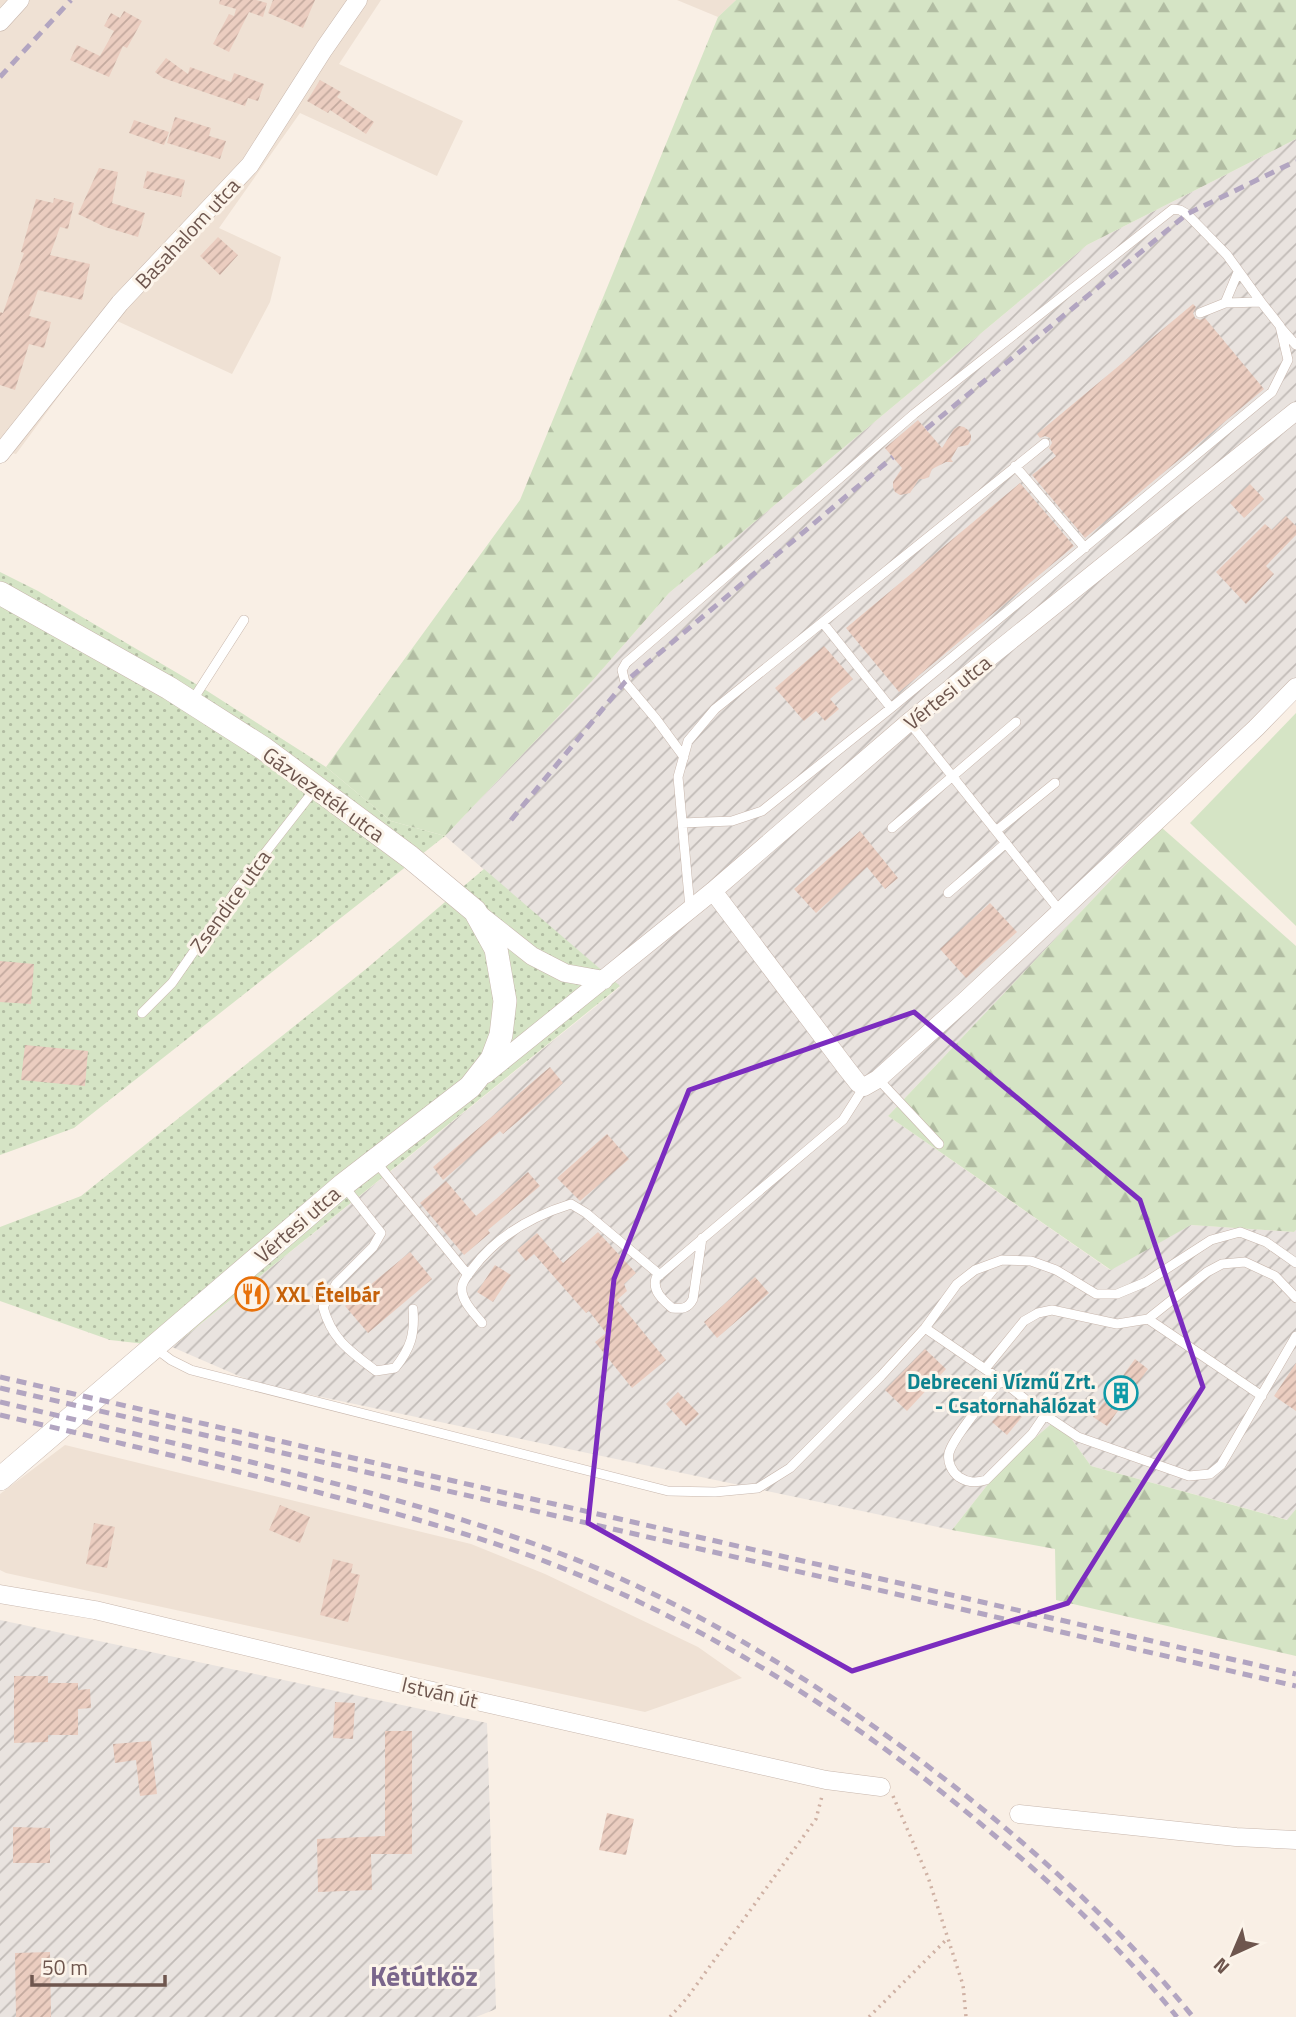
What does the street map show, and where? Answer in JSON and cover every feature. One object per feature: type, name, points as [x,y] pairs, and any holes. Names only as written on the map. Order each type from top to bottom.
[{"type":"street","points":[[0,22],[20,0]]},
{"type":"street","name":"Basahalom utca","points":[[0,454],[120,303],[250,165],[358,0]]},
{"type":"street","name":"Vértesi utca","points":[[0,1479],[343,1185],[604,980],[713,891],[909,722],[1296,411]]},
{"type":"street","name":"Gázvezeték utca","points":[[0,593],[169,688],[263,748],[410,857],[475,911],[496,949],[505,1001],[501,1035],[492,1059],[470,1087]]},
{"type":"street","points":[[713,891],[853,1076],[871,1083],[966,1000],[1256,728],[1296,687]]},
{"type":"street","points":[[475,911],[532,956],[565,973],[604,980]]},
{"type":"street","name":"István út","points":[[0,1594],[95,1611],[826,1780],[881,1787]]},
{"type":"street","points":[[1018,1814],[1236,1838],[1296,1840]]},
{"type":"lane","points":[[684,757],[625,682],[622,670],[626,663],[914,414],[1173,209],[1186,214],[1227,255],[1296,345]]},
{"type":"lane","points":[[1225,303],[1238,272]]},
{"type":"lane","points":[[1200,313],[1225,303],[1261,302]]},
{"type":"lane","points":[[682,823],[732,821],[762,811],[1085,548],[1272,392],[1292,358],[1280,326]]},
{"type":"lane","points":[[690,909],[678,777],[688,741],[715,709],[1045,443]]},
{"type":"lane","points":[[1015,466],[1085,548]]},
{"type":"lane","points":[[191,702],[244,620]]},
{"type":"lane","points":[[823,623],[891,708]]},
{"type":"lane","points":[[909,722],[1060,911]]},
{"type":"lane","points":[[892,828],[1016,722]]},
{"type":"lane","points":[[996,831],[1055,783]]},
{"type":"lane","name":"Zsendice utca","points":[[142,1013],[172,983],[237,889],[316,788]]},
{"type":"lane","points":[[948,893],[1006,843]]},
{"type":"lane","points":[[702,1238],[690,1306],[682,1309],[671,1308],[657,1292],[654,1284],[656,1278],[702,1238],[843,1120],[871,1083],[939,1144]]},
{"type":"lane","points":[[375,1160],[468,1275]]},
{"type":"lane","points":[[343,1185],[381,1233],[373,1247],[336,1284],[323,1307],[328,1325],[344,1346],[376,1371],[395,1368],[407,1353],[414,1329],[413,1308]]},
{"type":"lane","points":[[482,1323],[465,1303],[462,1287],[482,1255],[505,1235],[528,1221],[571,1204],[586,1213],[660,1275]]},
{"type":"lane","points":[[154,1347],[191,1370],[668,1491],[715,1492],[758,1488],[790,1468],[925,1328],[957,1284],[975,1270],[1002,1260],[1031,1261],[1056,1270],[1096,1294],[1117,1293],[1146,1282],[1211,1240],[1240,1232],[1266,1242],[1296,1263]]},
{"type":"lane","points":[[985,1369],[1024,1321],[1038,1313],[1052,1310],[1117,1324],[1148,1319],[1207,1272],[1222,1264],[1245,1262],[1275,1276],[1296,1298]]},
{"type":"lane","points":[[1148,1319],[1262,1396]]},
{"type":"lane","points":[[925,1328],[1078,1437],[1189,1476],[1210,1474],[1221,1465],[1296,1336]]},
{"type":"lane","points":[[1000,1380],[953,1443],[949,1459],[955,1474],[962,1479],[978,1482],[986,1480],[1032,1434],[1045,1415]]},
{"type":"path","points":[[670,2017],[687,1998],[816,1819],[826,1780]]},
{"type":"path","points":[[881,1787],[891,1793],[928,1877],[963,1985],[966,2017]]},
{"type":"path","points":[[869,2017],[947,1938]]},
{"type":"highlighted area","points":[[914,1012],[1140,1200],[1203,1387],[1068,1603],[852,1671],[588,1523],[614,1279],[689,1090]]},
{"type":"shaded area","points":[[0,0],[381,0],[339,64],[463,121],[437,176],[300,113],[219,228],[281,257],[270,302],[232,374],[115,320],[16,454],[0,450]]},
{"type":"shaded area","points":[[677,0],[736,0],[718,17]]},
{"type":"shaded area","points":[[1296,139],[1296,684],[888,1116],[1110,1270],[1190,1225],[1296,1230],[1296,1509],[1288,1520],[1091,1466],[1057,1419],[1003,1465],[952,1530],[255,1383],[172,1347],[620,987],[445,836],[593,680],[669,593],[1087,245]]},
{"type":"shaded area","points":[[65,1445],[471,1544],[545,1574],[698,1647],[742,1678],[645,1712],[6,1573],[0,1570],[0,1494]]},
{"type":"shaded area","points":[[0,1620],[487,1723],[496,2009],[476,2017],[0,2017]]},
{"type":"green space","points":[[736,0],[1296,0],[1296,139],[1087,245],[669,593],[593,680],[445,836],[391,821],[326,767],[520,500],[718,17]]},
{"type":"green space","points":[[0,572],[38,591],[201,687],[326,767],[391,821],[445,836],[74,1128],[0,1155]]},
{"type":"green space","points":[[1296,713],[1296,926],[1190,823]]},
{"type":"green space","points":[[1161,827],[1296,946],[1296,1230],[1191,1225],[1111,1270],[888,1116]]},
{"type":"green space","points":[[484,869],[620,986],[172,1347],[110,1340],[0,1301],[0,1227],[81,1196],[366,969]]},
{"type":"green space","points":[[1057,1419],[1091,1466],[1287,1520],[1296,1509],[1296,1656],[1056,1600],[1055,1549],[952,1530],[1003,1465]]},
{"type":"building","points":[[220,0],[256,0],[267,3],[263,17],[249,12],[229,52],[213,44],[229,14],[234,16],[236,9],[219,4]]},
{"type":"building","points":[[273,0],[315,0],[303,28],[268,13]]},
{"type":"building","points":[[124,11],[142,21],[127,48],[123,46],[109,77],[70,60],[77,45],[100,56],[114,31],[104,26],[111,13],[120,18]]},
{"type":"building","points":[[166,58],[188,74],[190,67],[231,82],[234,73],[264,84],[258,101],[248,98],[245,106],[163,78],[155,72]]},
{"type":"building","points":[[320,80],[341,92],[337,97],[374,122],[366,134],[330,110],[328,113],[307,101]]},
{"type":"building","points":[[175,117],[211,128],[209,136],[226,141],[220,159],[167,143]]},
{"type":"building","points":[[134,120],[169,132],[164,145],[129,133]]},
{"type":"building","points":[[99,168],[118,172],[112,203],[145,213],[138,237],[105,227],[78,214]]},
{"type":"building","points":[[147,171],[185,180],[181,197],[143,188]]},
{"type":"building","points":[[54,198],[74,203],[68,229],[60,227],[50,255],[90,264],[82,300],[38,290],[29,316],[51,322],[44,348],[29,344],[15,390],[0,385],[0,312],[3,313],[24,253],[21,252],[36,199],[53,203]]},
{"type":"building","points":[[218,237],[238,255],[220,275],[200,256]]},
{"type":"building","points":[[1193,304],[1196,307],[1193,313],[1195,318],[1205,318],[1264,389],[1085,538],[1032,475],[1056,456],[1049,448],[1052,443],[1050,438],[1040,438],[1037,434]]},
{"type":"building","points":[[918,420],[942,448],[954,429],[959,426],[968,430],[971,440],[968,445],[958,447],[951,459],[953,462],[946,462],[932,469],[929,477],[919,479],[910,493],[900,495],[895,492],[893,482],[902,468],[885,448]]},
{"type":"building","points":[[1020,483],[1074,546],[899,692],[846,628]]},
{"type":"building","points":[[1250,484],[1264,499],[1244,518],[1230,503]]},
{"type":"building","points":[[1286,516],[1296,526],[1296,535],[1266,566],[1274,574],[1246,604],[1216,572],[1265,524],[1272,530]]},
{"type":"building","points":[[824,646],[853,679],[830,699],[839,709],[825,721],[816,711],[804,721],[775,688]]},
{"type":"building","points":[[860,831],[898,878],[885,889],[867,867],[816,913],[794,889]]},
{"type":"building","points":[[990,903],[1017,932],[966,978],[940,949]]},
{"type":"building","points":[[0,961],[34,964],[31,1004],[0,1002]]},
{"type":"building","points":[[25,1045],[88,1051],[85,1086],[21,1080]]},
{"type":"building","points":[[550,1067],[563,1083],[503,1134],[500,1131],[443,1180],[433,1167]]},
{"type":"building","points":[[607,1134],[629,1159],[580,1201],[557,1178]]},
{"type":"building","points":[[528,1172],[540,1186],[488,1230],[490,1233],[464,1255],[420,1203],[446,1181],[476,1216]]},
{"type":"building","points":[[598,1232],[636,1273],[624,1284],[627,1291],[617,1300],[666,1360],[632,1388],[595,1342],[606,1333],[589,1311],[586,1313],[534,1254],[526,1261],[517,1250],[537,1233],[563,1263]]},
{"type":"building","points":[[410,1252],[432,1279],[368,1333],[345,1306]]},
{"type":"building","points":[[495,1265],[511,1275],[493,1302],[477,1292]]},
{"type":"building","points":[[755,1277],[769,1293],[717,1338],[704,1322]]},
{"type":"building","points":[[925,1349],[946,1369],[907,1411],[885,1390]]},
{"type":"building","name":"Debreceni Vízmű Zrt. - Csatornahálózat","points":[[1135,1359],[1148,1369],[1107,1426],[1093,1417]]},
{"type":"building","points":[[1296,1363],[1296,1411],[1274,1396]]},
{"type":"building","points":[[678,1392],[699,1414],[686,1426],[666,1404]]},
{"type":"building","points":[[1008,1404],[1022,1417],[1007,1435],[992,1422]]},
{"type":"building","points":[[280,1505],[310,1517],[300,1543],[269,1530]]},
{"type":"building","points":[[94,1523],[115,1527],[107,1568],[86,1564]]},
{"type":"building","points":[[333,1559],[353,1564],[351,1573],[360,1575],[348,1622],[320,1615]]},
{"type":"building","points":[[14,1676],[48,1676],[48,1683],[78,1683],[78,1690],[90,1689],[91,1708],[78,1709],[78,1735],[48,1735],[48,1742],[14,1743]]},
{"type":"building","points":[[335,1702],[355,1703],[353,1739],[333,1738]]},
{"type":"building","points":[[385,1731],[412,1731],[412,1854],[371,1854],[372,1890],[318,1892],[317,1839],[385,1836]]},
{"type":"building","points":[[151,1741],[157,1794],[140,1796],[136,1760],[115,1763],[113,1744]]},
{"type":"building","points":[[607,1813],[634,1819],[626,1855],[599,1850]]},
{"type":"building","points":[[13,1827],[50,1828],[50,1863],[13,1863]]},
{"type":"building","points":[[50,1952],[51,2017],[16,2017],[15,1953]]},
{"type":"railway","points":[[0,77],[71,0]]},
{"type":"railway","points":[[926,429],[1187,214],[1296,161]]},
{"type":"railway","points":[[511,820],[625,682],[893,457]]},
{"type":"railway","points":[[0,1377],[1296,1674]]},
{"type":"railway","points":[[0,1388],[1296,1686]]},
{"type":"railway","points":[[0,1402],[255,1463],[455,1517],[572,1558],[674,1604],[772,1659],[819,1689],[955,1787],[1080,1895],[1139,1954],[1193,2017]]},
{"type":"railway","points":[[0,1415],[367,1505],[484,1540],[594,1581],[716,1641],[832,1712],[942,1792],[1067,1899],[1113,1944],[1177,2017]]},
{"type":"place","name":"XXL Ételbár","points":[[252,1294]]},
{"type":"place","name":"Debreceni Vízmű Zrt. - Csatornahálózat","points":[[1121,1393]]},
{"type":"district","name":"Kétútköz","points":[[424,1975]]}]
